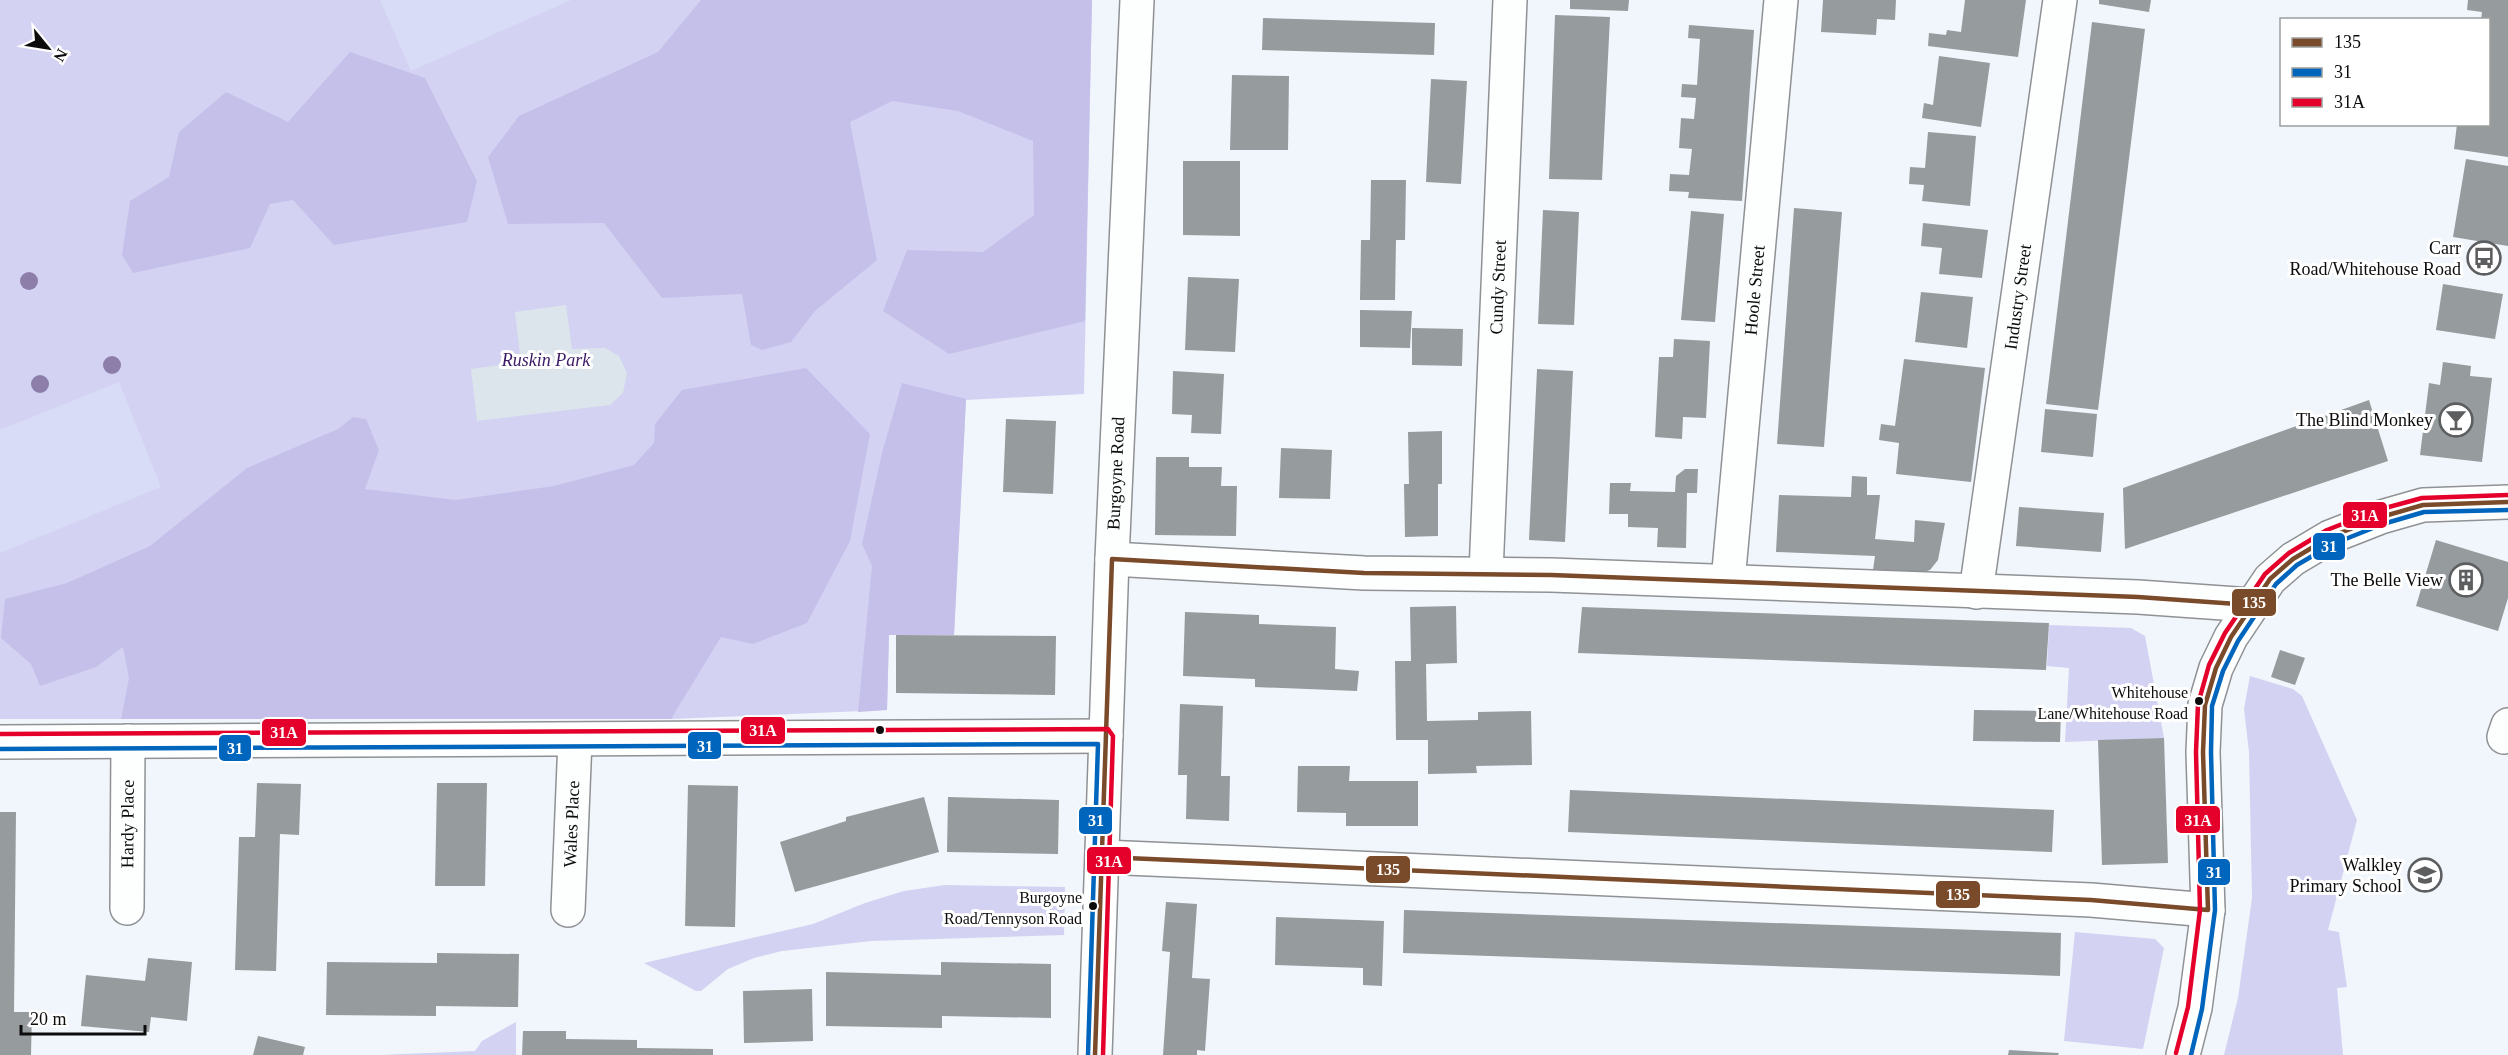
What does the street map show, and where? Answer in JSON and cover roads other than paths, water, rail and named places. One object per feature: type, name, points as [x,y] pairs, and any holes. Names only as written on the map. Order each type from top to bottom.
[{"type":"street","name":"Burgoyne Road","points":[[1095,1055],[1097,944],[1103,857],[1112,559],[1137,0]]},
{"type":"street","name":"Cundy Street","points":[[1486,573],[1510,0]]},
{"type":"street","name":"Hoole Street","points":[[1728,581],[1781,0]]},
{"type":"street","name":"Industry Street","points":[[1976,592],[2060,0]]},
{"type":"street","points":[[2183,1055],[2195,1008],[2208,910],[2203,752],[2205,705],[2216,668],[2231,637],[2270,579],[2293,559],[2330,537],[2382,517],[2423,505],[2508,502]]},
{"type":"street","points":[[1112,559],[1364,573],[1486,573],[1728,581],[2138,597],[2251,605]]},
{"type":"street","points":[[0,742],[575,741],[1106,736]]},
{"type":"street","name":"Hardy Place","points":[[127,908],[128,741]]},
{"type":"street","name":"Wales Place","points":[[568,910],[575,741]]},
{"type":"street","points":[[1103,857],[2079,899],[2208,910]]},
{"type":"place","name":"Carr Road/Whitehouse Road","points":[[2484,258]]},
{"type":"place","name":"The Blind Monkey","points":[[2456,420]]},
{"type":"place","name":"The Belle View","points":[[2466,580]]},
{"type":"place","name":"Whitehouse Lane/Whitehouse Road","points":[[2199,701]]},
{"type":"place","name":"Walkley Primary School","points":[[2425,875]]},
{"type":"place","name":"Burgoyne Road/Tennyson Road","points":[[1093,906]]},
{"type":"park label","name":"Ruskin Park","points":[[546,360]]}]
